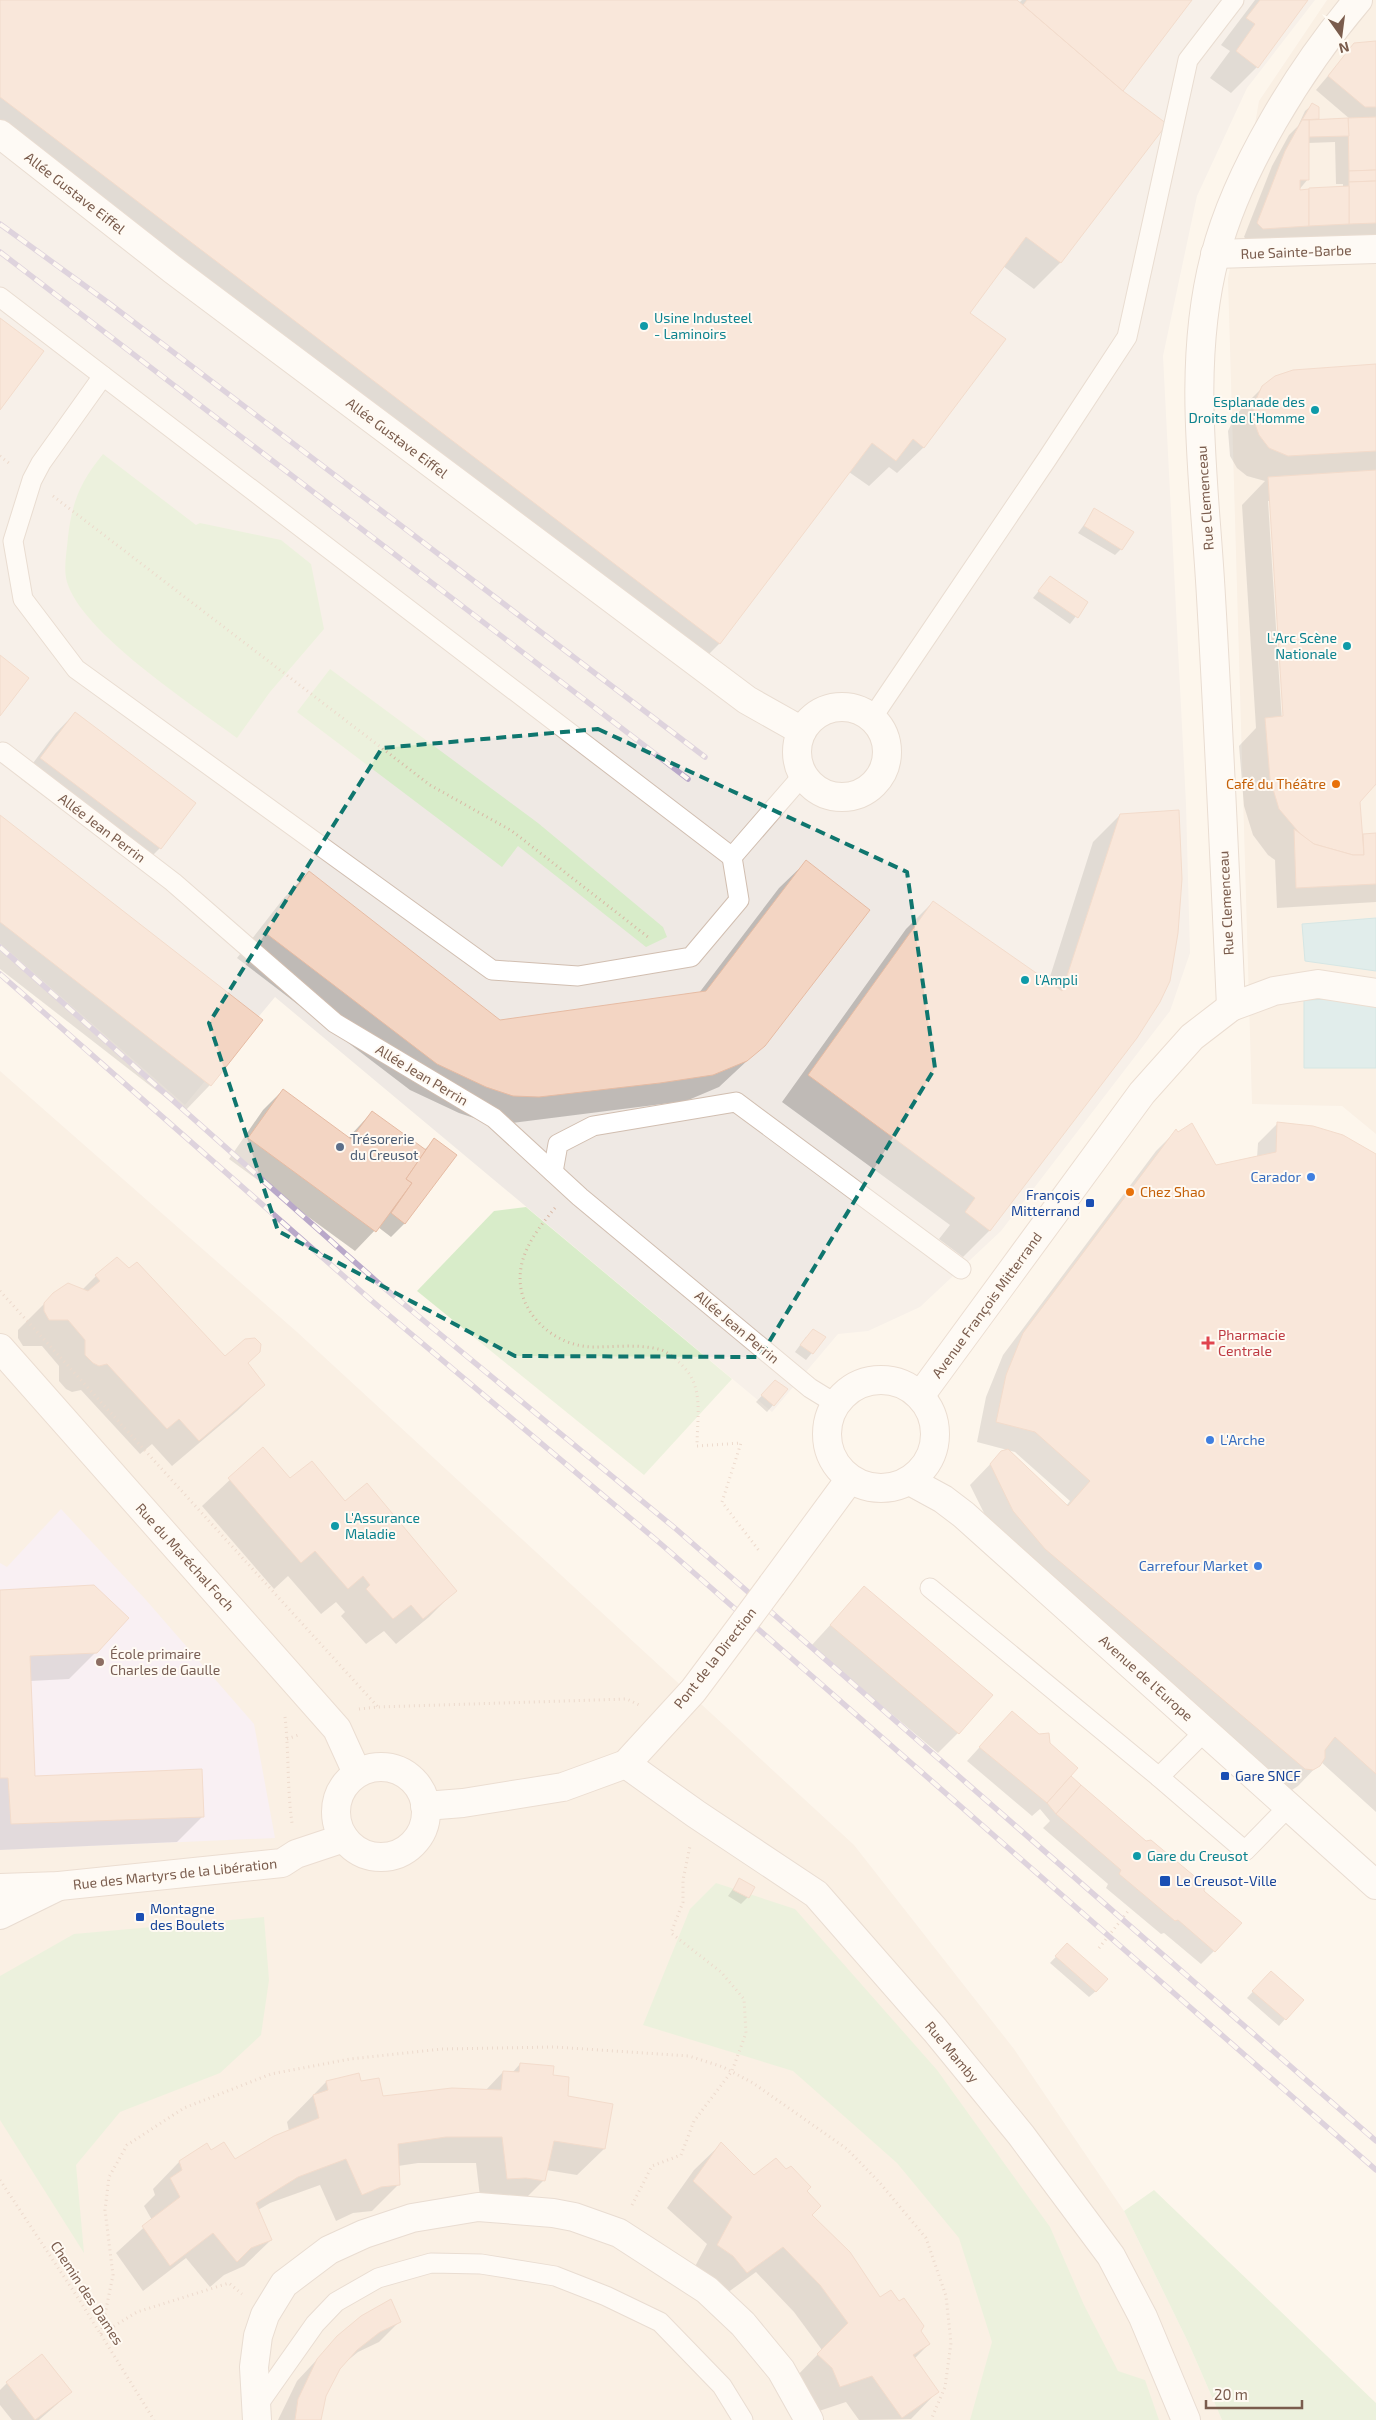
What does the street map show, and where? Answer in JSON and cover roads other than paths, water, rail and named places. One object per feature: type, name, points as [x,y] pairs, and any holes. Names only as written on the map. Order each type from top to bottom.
[{"type":"street","name":"Rue Clemenceau","points":[[1231,1007],[1202,439],[1200,379],[1206,298],[1215,254],[1229,213],[1256,154],[1329,34],[1358,0]]},
{"type":"street","name":"Allée Gustave Eiffel","points":[[0,134],[172,269],[747,700],[802,731]]},
{"type":"street","name":"Rue Sainte-Barbe","points":[[1215,254],[1376,249]]},
{"type":"street","points":[[848,707],[861,711],[872,718],[881,729],[886,742],[887,756],[884,770],[870,786],[852,796],[838,797],[824,793],[812,786],[803,775],[798,761],[797,746],[802,731],[810,720],[821,712],[834,708],[848,707]]},
{"type":"street","name":"Avenue François Mitterrand","points":[[920,1396],[1142,1093],[1192,1037],[1231,1007],[1274,991],[1318,984],[1376,993]]},
{"type":"street","name":"Rue du Maréchal Foch","points":[[0,1348],[337,1729],[357,1774]]},
{"type":"street","points":[[876,1380],[892,1380],[907,1386],[920,1396],[930,1408],[935,1424],[936,1441],[931,1456],[922,1470],[910,1481],[895,1487],[880,1489],[864,1486],[850,1479],[838,1467],[830,1452],[827,1436],[829,1419],[836,1404],[846,1392],[860,1384],[876,1380]]},
{"type":"street","name":"Pont de la Direction","points":[[425,1806],[463,1803],[563,1787],[626,1764],[693,1691],[850,1479]]},
{"type":"street","name":"Avenue de l'Europe","points":[[910,1481],[943,1499],[964,1515],[1376,1885]]},
{"type":"street","name":"Rue Mamby","points":[[626,1764],[696,1814],[816,1894],[935,2030],[1021,2135],[1110,2256],[1143,2316],[1186,2420]]},
{"type":"street","points":[[386,1767],[400,1771],[412,1780],[421,1791],[425,1806],[425,1820],[420,1834],[411,1846],[398,1853],[384,1857],[369,1855],[355,1849],[344,1838],[338,1826],[336,1811],[342,1790],[357,1774],[371,1768],[386,1767]]},
{"type":"street","name":"Rue des Martyrs de la Libération","points":[[0,1888],[59,1886],[282,1863],[296,1854],[344,1838]]},
{"type":"street","points":[[0,1915],[59,1886]]},
{"type":"street","points":[[256,2415],[254,2367],[258,2336],[265,2314],[284,2284],[329,2250],[364,2234],[412,2218],[478,2208],[553,2213],[574,2217],[619,2233],[707,2290],[743,2324],[781,2370],[809,2420]]},
{"type":"lane","points":[[872,718],[1047,459],[1126,336],[1188,60],[1234,0]]},
{"type":"lane","points":[[0,297],[732,857],[739,900],[691,956],[578,976],[492,970],[76,669],[23,599],[14,541],[32,480],[41,463],[103,376]]},
{"type":"lane","name":"Allée Jean Perrin","points":[[2,752],[173,882],[335,1023],[494,1118],[572,1189],[810,1388],[836,1404]]},
{"type":"lane","points":[[732,857],[803,775]]},
{"type":"lane","points":[[553,1172],[558,1144],[593,1126],[736,1102],[960,1269]]},
{"type":"lane","points":[[930,1588],[1245,1851],[1289,1806]]},
{"type":"lane","points":[[1159,1778],[1205,1731]]},
{"type":"lane","points":[[256,2415],[315,2324],[336,2302],[378,2278],[431,2263],[481,2264],[555,2276],[606,2296],[660,2322],[722,2386],[743,2420]]},
{"type":"water","points":[[1376,918],[1376,971],[1305,961],[1302,924]]},
{"type":"water","points":[[1335,999],[1376,1007],[1376,1068],[1304,1068],[1304,1000]]},
{"type":"railway","points":[[0,224],[110,304],[705,757]]},
{"type":"railway","points":[[0,252],[688,779]]},
{"type":"railway","points":[[0,947],[383,1287],[676,1529],[1376,2141]]},
{"type":"railway","points":[[0,974],[372,1301],[661,1544],[1376,2170]]},
{"type":"place","name":"Usine Industeel - Laminoirs","points":[[644,326]]},
{"type":"place","name":"Esplanade des Droits de l'Homme","points":[[1315,410]]},
{"type":"place","name":"L'Arc Scène Nationale","points":[[1347,646]]},
{"type":"place","name":"Café du Théâtre","points":[[1336,784]]},
{"type":"place","name":"l'Ampli","points":[[1025,980]]},
{"type":"place","name":"Trésorerie du Creusot","points":[[340,1147]]},
{"type":"place","name":"Carador","points":[[1311,1177]]},
{"type":"place","name":"Chez Shao","points":[[1130,1192]]},
{"type":"place","name":"François Mitterrand","points":[[1090,1203]]},
{"type":"place","name":"Pharmacie Centrale","points":[[1208,1343]]},
{"type":"place","name":"L'Arche","points":[[1210,1440]]},
{"type":"place","name":"L'Assurance Maladie","points":[[335,1526]]},
{"type":"place","name":"Carrefour Market","points":[[1258,1566]]},
{"type":"place","name":"École primaire Charles de Gaulle","points":[[100,1662]]},
{"type":"place","name":"Gare SNCF","points":[[1225,1776]]},
{"type":"place","name":"Gare du Creusot","points":[[1137,1856]]},
{"type":"place","name":"Le Creusot-Ville","points":[[1165,1881]]},
{"type":"place","name":"Montagne des Boulets","points":[[140,1917]]}]
